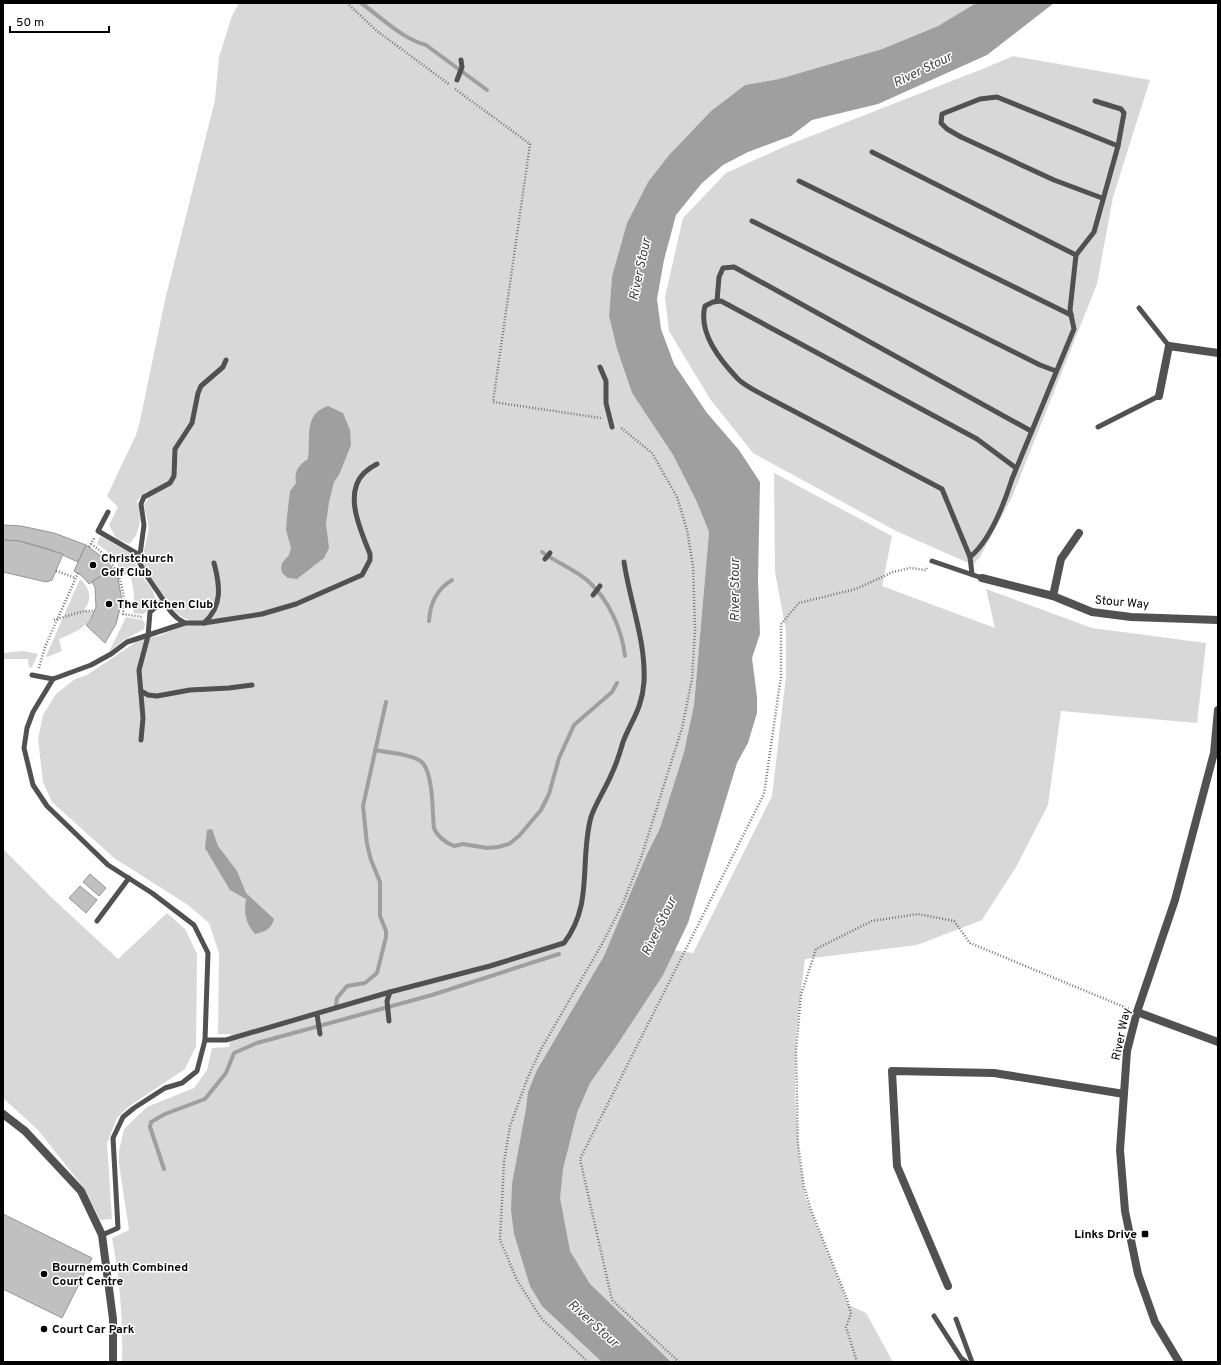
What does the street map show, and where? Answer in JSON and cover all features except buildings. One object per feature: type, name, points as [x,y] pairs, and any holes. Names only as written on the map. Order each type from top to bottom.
[{"type":"street","points":[[1159,396],[1169,346],[1218,353]]},
{"type":"street","points":[[1053,596],[1061,559],[1079,533]]},
{"type":"street","name":"Stour Way","points":[[982,578],[1053,596],[1092,612],[1131,617],[1218,620]]},
{"type":"street","name":"River Way","points":[[1179,1362],[1154,1322],[1138,1274],[1125,1211],[1120,1150],[1128,1051],[1137,1012],[1177,892],[1214,754],[1218,710]]},
{"type":"street","points":[[1137,1012],[1218,1042]]},
{"type":"street","points":[[948,1286],[897,1166],[892,1071],[994,1072],[1124,1094]]},
{"type":"street","points":[[3,1114],[25,1132],[81,1191],[102,1235],[113,1319],[113,1362]]},
{"type":"lane","points":[[457,80],[462,67],[462,60]]},
{"type":"lane","points":[[1102,198],[1054,180],[947,130],[941,123],[942,114],[968,103],[997,97],[1118,146]]},
{"type":"lane","points":[[970,557],[977,551],[1005,503],[1016,468],[1074,329],[1071,314],[1071,286],[1076,255],[1094,232],[1102,198],[1118,146],[1124,113],[1121,109],[1095,101]]},
{"type":"lane","points":[[872,152],[1076,255]]},
{"type":"lane","points":[[799,181],[1071,314]]},
{"type":"lane","points":[[752,221],[1040,365],[1056,371]]},
{"type":"lane","points":[[716,301],[719,277],[723,268],[734,267],[1032,432]]},
{"type":"lane","points":[[972,574],[970,557],[942,489],[764,396],[739,380],[714,348],[704,328],[702,316],[705,306],[716,301],[721,301],[977,439],[1016,468]]},
{"type":"lane","points":[[1139,308],[1169,346]]},
{"type":"lane","points":[[138,562],[144,525],[141,504],[144,497],[170,483],[174,476],[175,449],[192,423],[198,393],[201,386],[223,367],[226,360]]},
{"type":"lane","points":[[600,367],[606,380],[606,404],[611,424]]},
{"type":"lane","points":[[1098,427],[1159,396]]},
{"type":"lane","points":[[35,676],[53,679],[91,665],[112,654],[127,642],[185,623],[204,623],[262,614],[296,604],[362,575],[370,560],[370,554],[355,516],[355,500],[358,485],[364,473],[377,464]]},
{"type":"lane","points":[[108,512],[98,532],[136,552],[138,562],[144,574],[177,619],[185,623]]},
{"type":"lane","points":[[545,559],[550,554]]},
{"type":"lane","points":[[932,561],[982,578]]},
{"type":"lane","points":[[205,1040],[226,1040],[564,943],[570,936],[582,910],[584,893],[584,864],[591,817],[613,773],[624,740],[637,716],[642,696],[644,666],[642,651],[624,562]]},
{"type":"lane","points":[[204,623],[212,616],[220,594],[220,584],[214,563]]},
{"type":"lane","points":[[593,595],[600,586]]},
{"type":"lane","points":[[141,740],[143,718],[139,670],[148,636],[150,612],[163,601]]},
{"type":"lane","points":[[53,679],[33,712],[27,728],[24,748],[33,785],[47,806],[108,865],[152,893],[194,925],[208,953],[205,1040],[197,1071],[182,1082],[165,1088],[147,1098],[123,1117],[113,1138],[118,1228],[102,1235]]},
{"type":"lane","points":[[141,691],[148,695],[157,696],[190,690],[252,685]]},
{"type":"lane","points":[[97,921],[128,878]]},
{"type":"lane","points":[[389,1021],[387,1001],[390,992]]},
{"type":"lane","points":[[317,1014],[320,1034]]},
{"type":"lane","points":[[934,1316],[961,1358],[966,1362]]},
{"type":"lane","points":[[956,1319],[972,1362]]},
{"type":"path","points":[[347,3],[377,32],[530,144],[493,402],[602,418],[611,424],[617,424],[652,453],[677,496],[687,530],[693,566],[695,630],[692,679],[682,728],[641,858],[625,897],[602,944],[541,1049],[528,1078],[510,1126],[504,1162],[500,1240],[517,1280],[542,1318],[588,1362]]},
{"type":"path","points":[[91,544],[101,551],[114,565],[123,592],[123,614],[149,618]]},
{"type":"path","points":[[679,1362],[612,1300],[580,1159],[764,794],[781,676],[781,624],[799,603],[856,589],[893,572],[910,568],[926,570],[932,561]]},
{"type":"path","points":[[56,571],[76,578]]},
{"type":"path","points":[[35,676],[55,620],[78,573]]},
{"type":"path","points":[[55,620],[84,611],[95,611]]},
{"type":"shaded area","points":[[239,3],[976,3],[938,26],[882,49],[779,79],[745,85],[711,111],[669,155],[648,182],[627,223],[612,276],[609,316],[617,349],[632,393],[673,455],[696,500],[709,532],[694,705],[684,752],[660,828],[647,854],[612,941],[693,953],[772,796],[786,676],[786,631],[775,572],[774,473],[892,536],[882,586],[995,628],[986,589],[1092,628],[1206,643],[1197,723],[1061,711],[1048,805],[1016,867],[982,920],[917,945],[805,959],[796,1034],[795,1095],[799,1156],[805,1197],[849,1305],[866,1313],[893,1362],[122,1362],[120,1300],[112,1238],[129,1230],[119,1164],[119,1151],[124,1129],[147,1107],[194,1088],[207,1070],[212,1048],[229,1047],[231,1034],[218,1034],[219,953],[209,923],[188,905],[114,858],[52,802],[43,782],[38,739],[43,715],[56,694],[75,679],[87,675],[139,640],[161,635],[192,621],[176,613],[164,598],[143,566],[142,559],[149,528],[144,505],[150,496],[147,491],[137,501],[140,512],[138,530],[133,540],[129,544],[116,538],[109,525],[118,507],[107,496],[136,435],[140,421],[165,300],[215,100],[219,57],[232,16]]},
{"type":"shaded area","points":[[1013,56],[1150,80],[1113,197],[1097,284],[1012,497],[980,557],[973,565],[896,531],[753,453],[710,399],[669,331],[665,297],[683,218],[726,173],[788,145]]},
{"type":"shaded area","points":[[100,536],[134,555],[139,571],[155,598],[150,609],[143,614],[133,613],[134,593],[130,573],[123,575],[113,557],[97,544]]},
{"type":"shaded area","points":[[80,579],[86,586],[89,594],[89,602],[84,610],[94,613],[87,623],[75,632],[59,639],[62,651],[47,657],[46,656]]},
{"type":"shaded area","points":[[126,617],[143,620],[145,624],[144,629],[124,640],[109,652]]},
{"type":"shaded area","points":[[24,651],[38,654],[32,667],[29,668],[28,659],[3,659],[3,653]]},
{"type":"shaded area","points":[[3,849],[51,897],[118,959],[167,913],[185,929],[197,954],[196,1046],[185,1069],[128,1107],[117,1118],[107,1143],[112,1219],[100,1220],[84,1188],[38,1130],[3,1098]]},
{"type":"water","name":"River Stour","points":[[976,3],[1054,3],[987,55],[878,104],[812,120],[791,136],[748,152],[723,165],[702,183],[676,215],[664,260],[657,299],[661,329],[674,364],[707,413],[739,450],[760,482],[758,580],[760,634],[752,658],[757,697],[757,713],[748,743],[737,763],[688,923],[663,975],[590,1083],[577,1113],[563,1169],[560,1198],[570,1251],[590,1284],[671,1362],[602,1362],[542,1306],[530,1286],[514,1234],[511,1210],[512,1184],[528,1092],[537,1070],[604,956],[647,854],[660,828],[684,752],[694,705],[709,532],[696,500],[673,455],[632,393],[617,349],[609,316],[612,276],[627,223],[648,182],[669,155],[711,111],[745,85],[779,79],[882,49],[938,26]]},
{"type":"water","points":[[328,406],[343,413],[350,430],[351,445],[339,475],[334,482],[329,502],[326,524],[329,548],[324,558],[297,579],[288,578],[283,574],[281,569],[282,563],[289,555],[291,548],[286,530],[290,491],[296,483],[296,472],[308,459],[311,420],[320,410]]},
{"type":"water","points":[[212,829],[218,846],[237,871],[246,893],[274,919],[271,926],[264,931],[255,934],[249,926],[245,909],[246,899],[230,890],[205,848],[207,830]]},
{"type":"waterway","points":[[361,3],[400,33],[426,45],[487,90]]},
{"type":"waterway","points":[[542,552],[578,574],[596,589],[608,606],[618,626],[625,656]]},
{"type":"waterway","points":[[429,621],[431,609],[438,592],[452,580]]},
{"type":"waterway","points":[[375,750],[409,756],[419,760],[424,765],[430,781],[434,828],[437,834],[445,841],[454,846],[463,844],[487,848],[509,844],[519,836],[541,810],[549,794],[559,758],[574,725],[612,692],[617,683]]},
{"type":"waterway","points":[[336,1005],[337,998],[347,986],[365,983],[377,973],[386,937],[386,931],[380,916],[380,882],[371,860],[367,844],[363,806],[386,702]]},
{"type":"waterway","points":[[164,1169],[150,1127],[151,1122],[165,1114],[205,1099],[226,1073],[234,1053],[257,1043],[432,995],[559,954]]},
{"type":"place","name":"Christchurch Golf Club","points":[[93,565]]},
{"type":"place","name":"The Kitchen Club","points":[[109,604]]},
{"type":"place","name":"Links Drive","points":[[1145,1234]]},
{"type":"place","name":"Bournemouth Combined Court Centre","points":[[44,1274]]},
{"type":"place","name":"Court Car Park","points":[[44,1329]]}]
